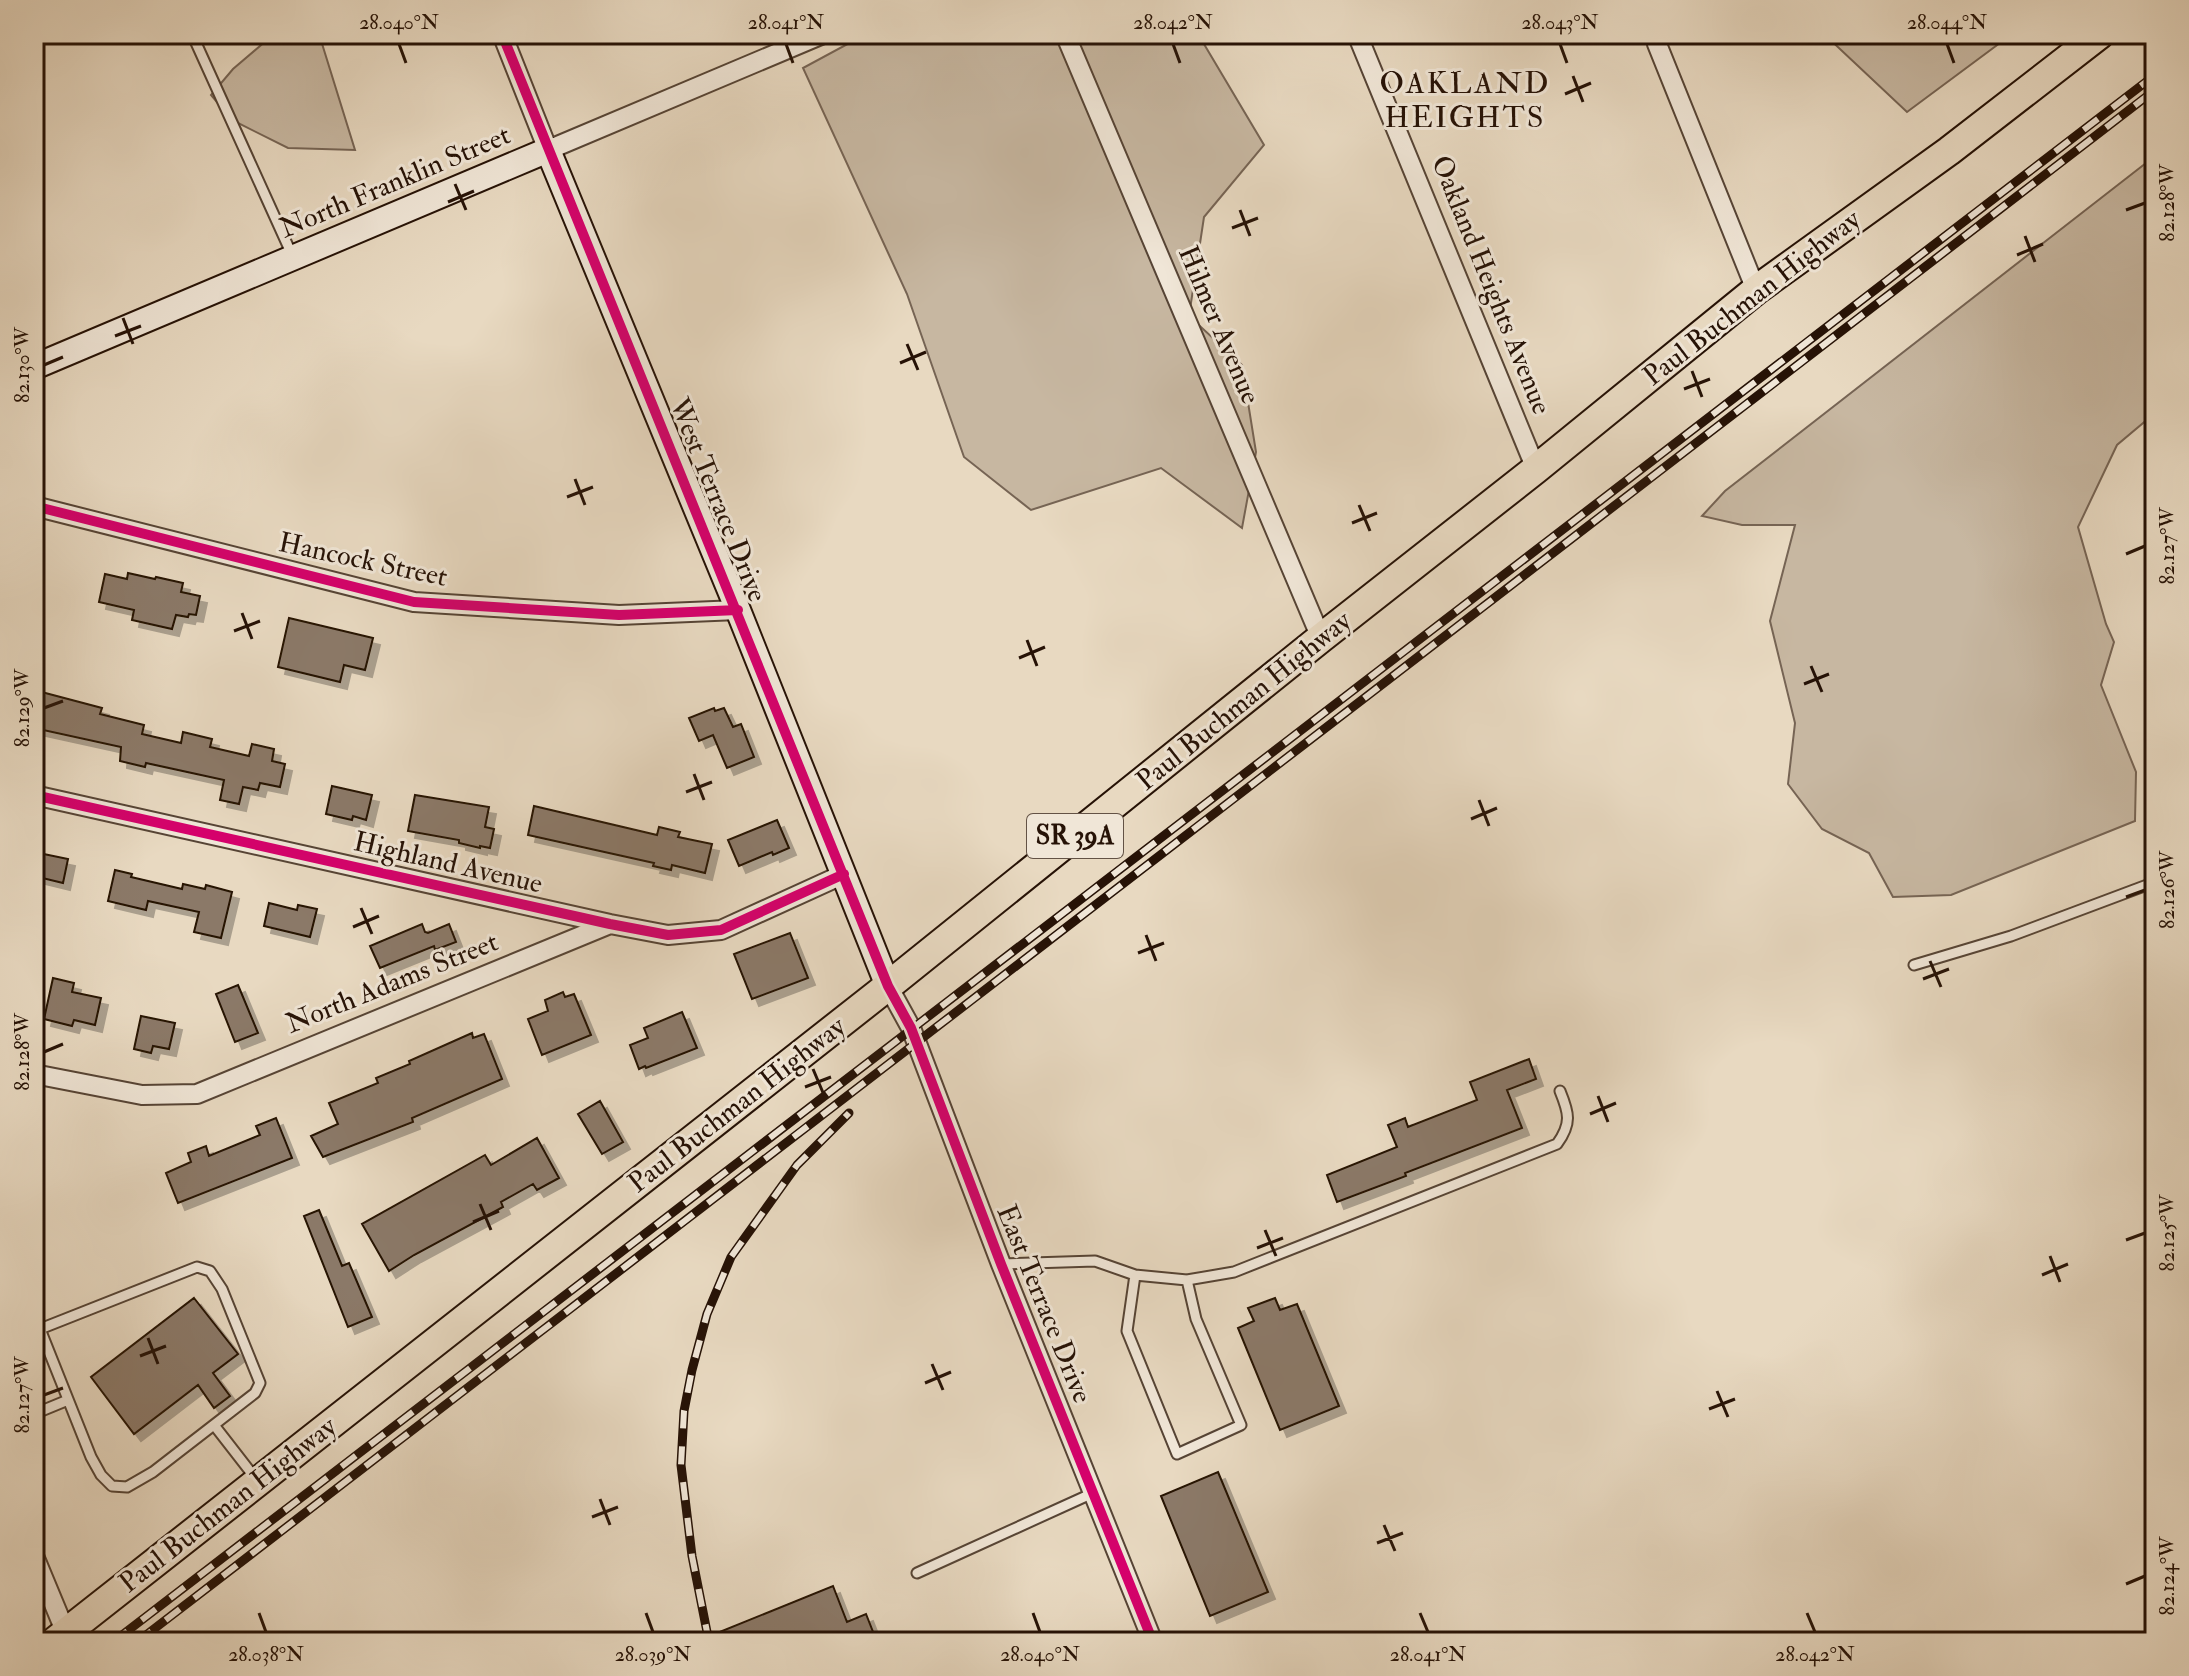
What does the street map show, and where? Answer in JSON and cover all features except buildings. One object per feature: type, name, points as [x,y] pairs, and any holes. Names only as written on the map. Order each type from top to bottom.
[{"type":"main road","name":"Paul Buchman Highway","points":[[60,1637],[888,986],[1756,290],[1949,151],[2100,34]]},
{"type":"street","name":"West Terrace Drive","points":[[502,34],[888,986]]},
{"type":"street","name":"North Franklin Street","points":[[34,367],[823,34]]},
{"type":"street","name":"Hilmer Avenue","points":[[1065,34],[1321,638]]},
{"type":"street","name":"Oakland Heights Avenue","points":[[1357,34],[1536,469]]},
{"type":"street","points":[[1657,44],[1756,290]]},
{"type":"street","name":"Hancock Street","points":[[34,506],[414,602],[619,615],[738,610]]},
{"type":"street","name":"Highland Avenue","points":[[34,795],[668,935],[721,930],[844,874]]},
{"type":"street","name":"North Adams Street","points":[[34,1074],[142,1095],[197,1094],[610,924]]},
{"type":"street","name":"East Terrace Drive","points":[[888,986],[911,1028],[1001,1264],[1153,1642]]},
{"type":"street","points":[[34,1556],[60,1637]]},
{"type":"lane","points":[[192,34],[293,257]]},
{"type":"lane","points":[[1914,965],[2011,936],[2155,882]]},
{"type":"lane","points":[[1001,1264],[1095,1261],[1135,1275],[1187,1280],[1234,1272],[1557,1144],[1566,1131],[1569,1113],[1560,1091]]},
{"type":"lane","points":[[34,1316],[91,1457],[101,1475],[112,1486],[127,1487],[153,1472],[255,1393],[260,1383],[222,1289],[210,1271],[197,1267],[40,1329]]},
{"type":"lane","points":[[1135,1275],[1127,1331],[1177,1454],[1241,1425],[1196,1319],[1187,1280]]},
{"type":"lane","points":[[34,1414],[68,1400]]},
{"type":"lane","points":[[214,1425],[258,1482]]},
{"type":"lane","points":[[917,1573],[1093,1493]]},
{"type":"shaded area","points":[[274,34],[319,34],[355,150],[288,148],[232,120],[211,95],[233,69]]},
{"type":"shaded area","points":[[866,34],[1198,34],[1264,145],[1204,217],[1189,316],[1242,365],[1256,452],[1242,528],[1161,468],[1031,510],[964,457],[907,294],[803,68]]},
{"type":"shaded area","points":[[1824,34],[2012,34],[1907,112]]},
{"type":"shaded area","points":[[2155,156],[2155,413],[2117,445],[2078,527],[2114,642],[2101,685],[2136,772],[2135,821],[1951,895],[1893,897],[1869,853],[1822,829],[1788,784],[1795,723],[1770,621],[1795,525],[1742,525],[1702,516],[1725,491]]},
{"type":"railway","points":[[113,1642],[2155,75]]},
{"type":"railway","points":[[137,1642],[2155,90]]},
{"type":"railway","points":[[709,1642],[692,1556],[681,1465],[684,1411],[692,1370],[707,1314],[731,1257],[797,1165],[849,1113]]},
{"type":"cycle path","points":[[502,34],[888,986],[911,1028],[1001,1264],[1153,1642]]},
{"type":"cycle path","points":[[34,506],[414,602],[619,615],[738,610]]},
{"type":"cycle path","points":[[34,795],[668,935],[721,930],[844,874]]},
{"type":"district","name":"OAKLAND HEIGHTS","points":[[1465,100]]}]
